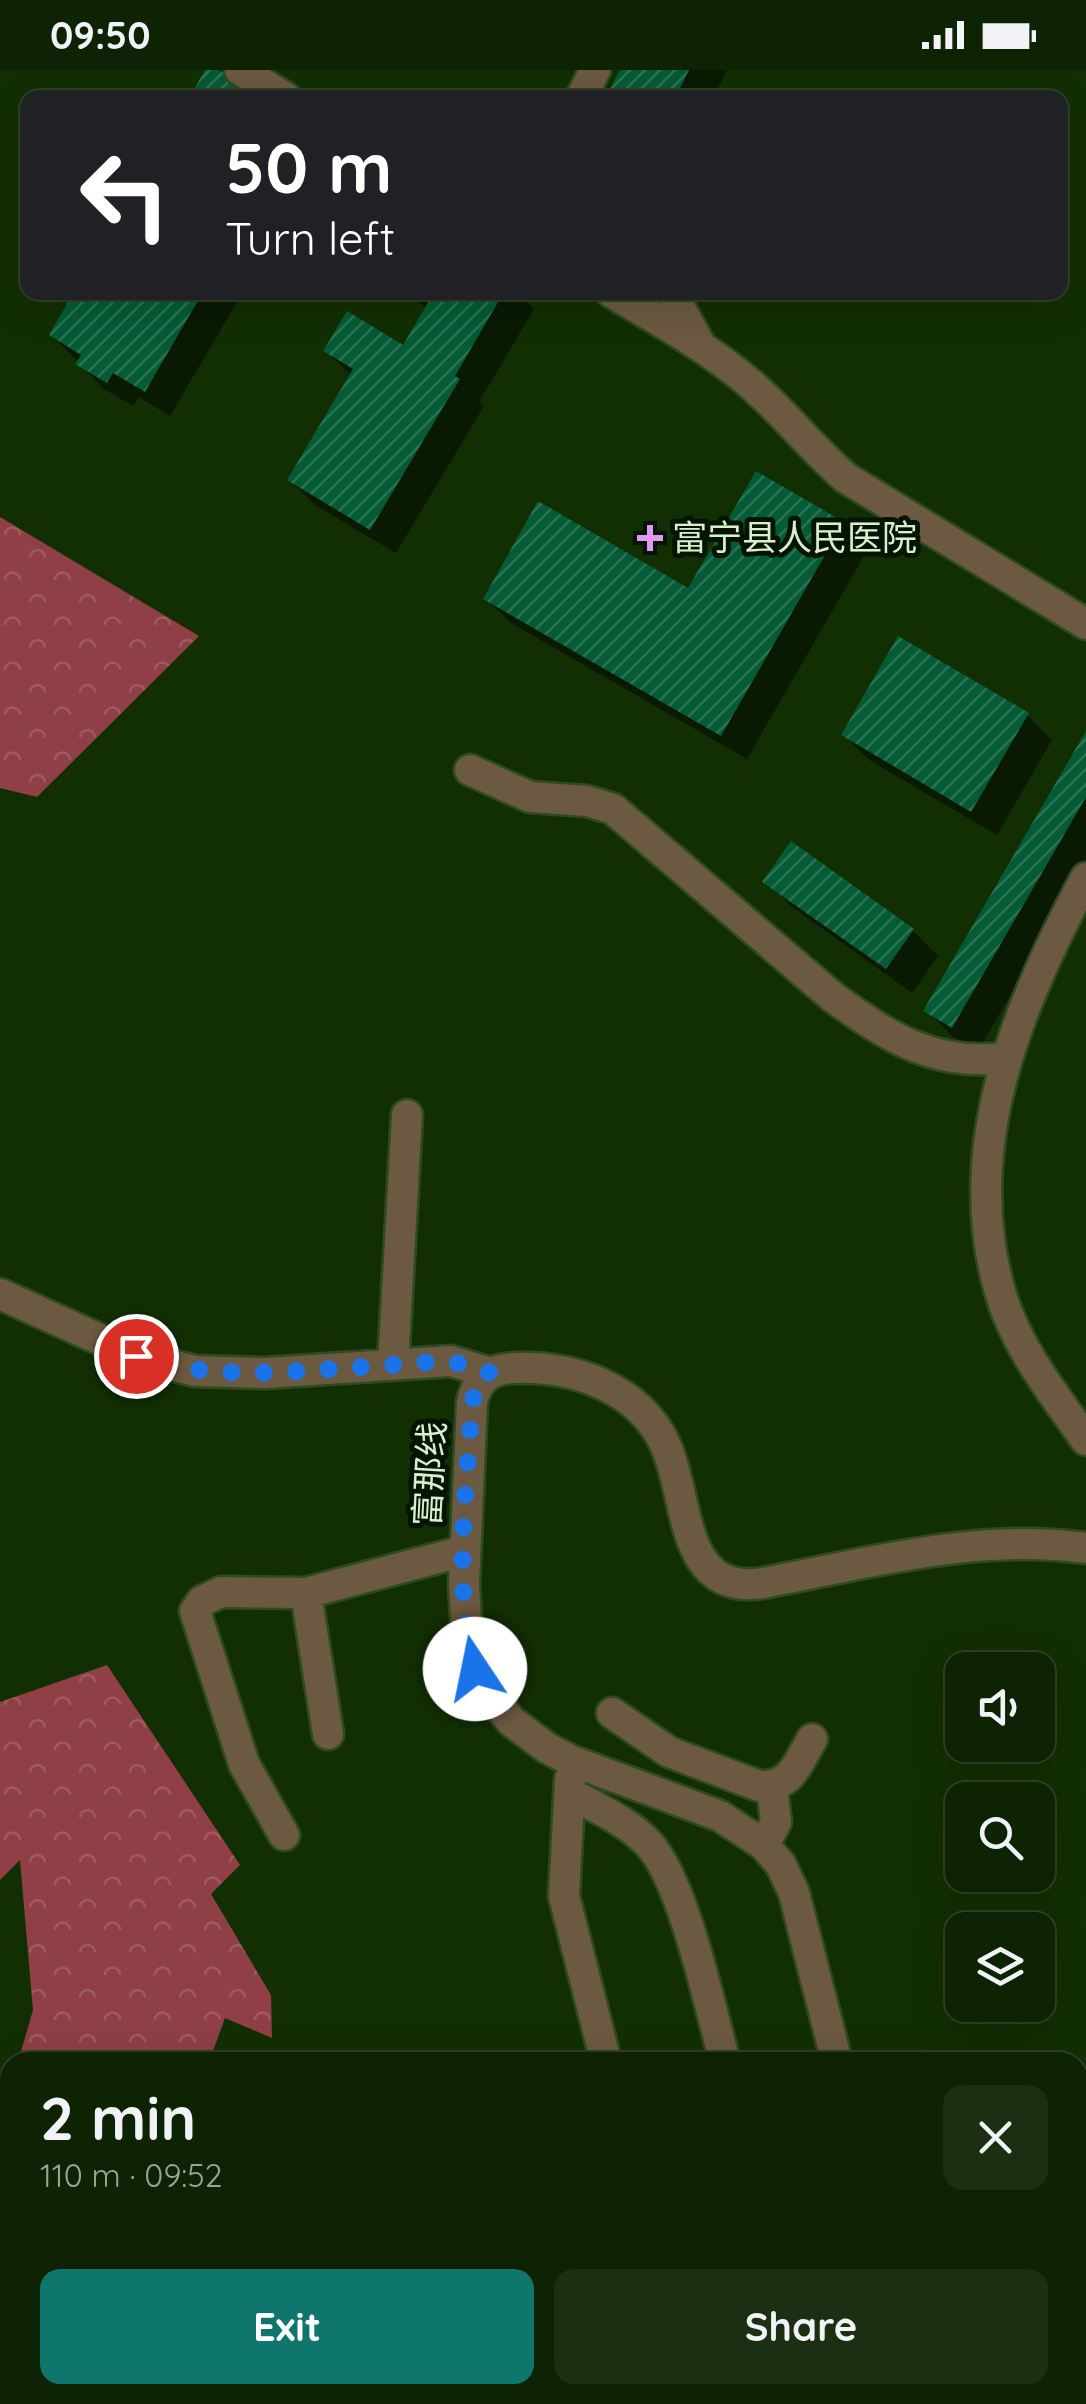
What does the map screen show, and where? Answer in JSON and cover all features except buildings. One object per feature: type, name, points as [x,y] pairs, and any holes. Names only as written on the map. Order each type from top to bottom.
[{"type":"street","points":[[240,70],[273,90]]},
{"type":"street","points":[[624,300],[700,346],[748,382],[811,449],[846,478],[1086,624]]},
{"type":"street","points":[[676,300],[700,346]]},
{"type":"street","points":[[470,770],[530,797],[587,801],[613,809],[834,998],[871,1025],[936,1056],[1005,1058]]},
{"type":"street","points":[[1086,878],[1056,934],[1005,1058],[988,1152],[987,1203],[999,1289],[1034,1366],[1086,1440]]},
{"type":"street","points":[[392,1365],[407,1115]]},
{"type":"street","points":[[0,1294],[106,1344],[165,1366],[195,1371],[265,1373],[451,1362],[490,1373],[509,1368],[558,1370],[584,1376],[628,1400],[648,1418],[664,1442],[697,1554],[710,1572],[730,1583],[752,1585],[972,1545],[1086,1548]]},
{"type":"street","name":"富那线","points":[[490,1373],[479,1382],[472,1402],[464,1551],[467,1636],[482,1684],[511,1721],[547,1748],[720,1816],[764,1845],[781,1865],[794,1893],[834,2052]]},
{"type":"street","points":[[284,1834],[244,1764],[195,1611],[202,1601],[234,1590],[306,1593],[464,1551]]},
{"type":"street","points":[[306,1593],[328,1734]]},
{"type":"street","points":[[612,1713],[680,1757],[759,1786],[785,1782],[812,1738]]},
{"type":"street","points":[[572,1761],[564,1896],[603,2052]]},
{"type":"street","points":[[764,1845],[776,1822],[772,1787]]},
{"type":"street","points":[[570,1792],[631,1829],[659,1856],[677,1895],[722,2052]]},
{"type":"green space","points":[[0,517],[199,636],[37,797],[0,788]]},
{"type":"green space","points":[[107,1665],[240,1865],[211,1894],[271,1995],[272,2038],[225,2018],[213,2052],[21,2052],[33,2010],[20,1860],[0,1880],[0,1702]]},
{"type":"place","name":"富宁县人民医院","points":[[650,538]]},
{"type":"route","points":[[136,1356],[165,1366],[226,1373],[451,1362],[490,1373],[479,1382],[472,1402],[464,1551],[465,1618],[475,1669]]}]
